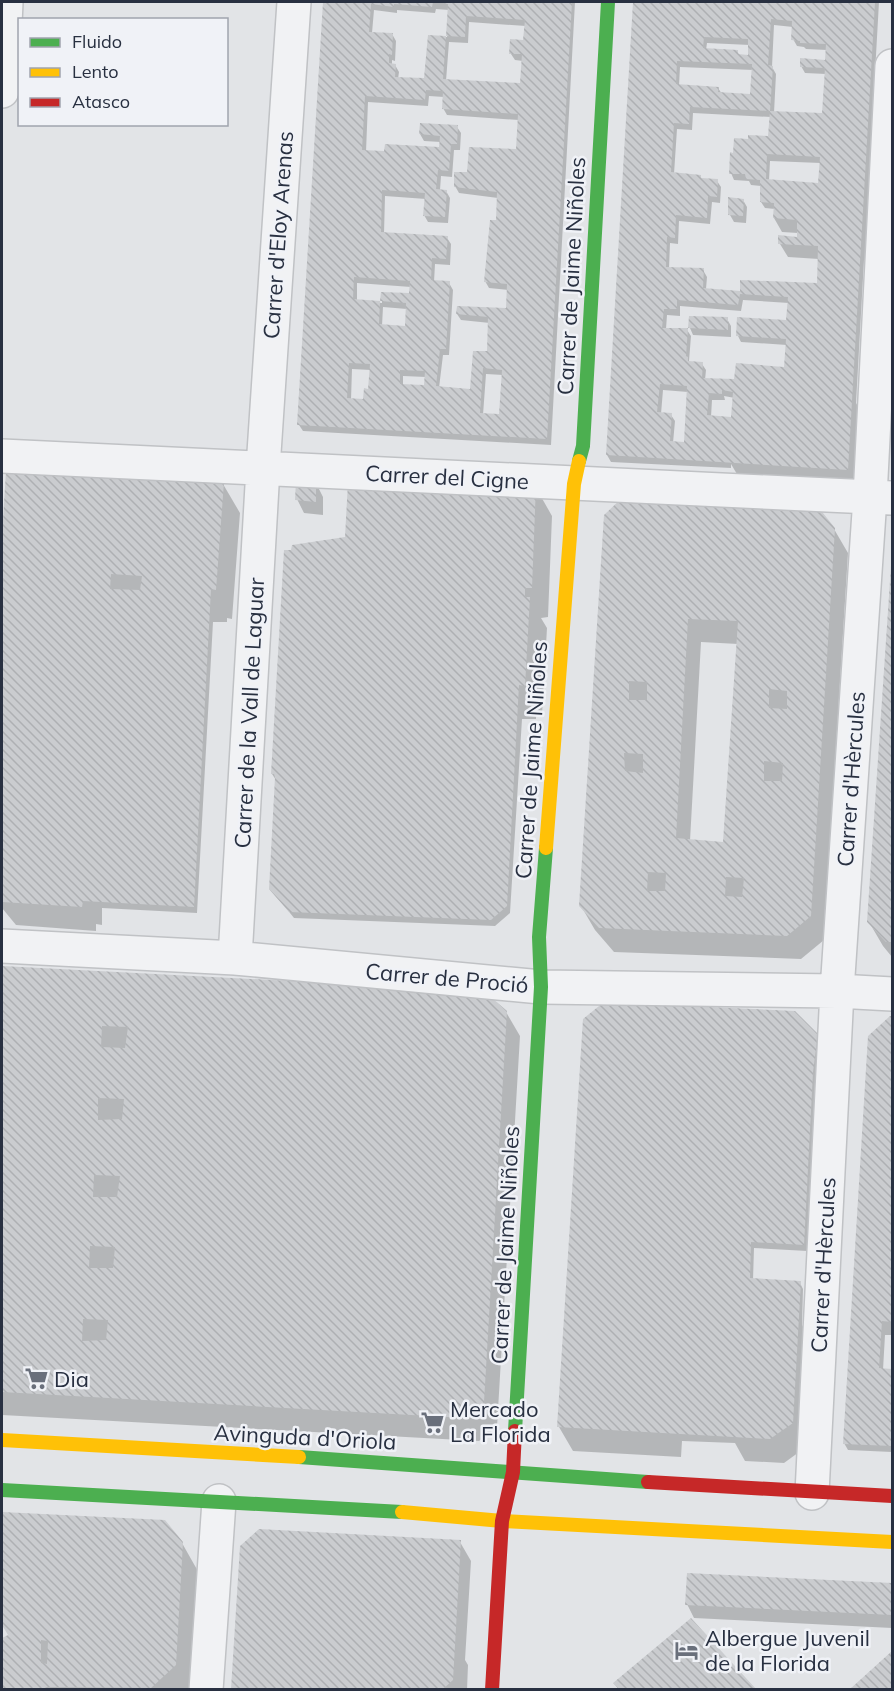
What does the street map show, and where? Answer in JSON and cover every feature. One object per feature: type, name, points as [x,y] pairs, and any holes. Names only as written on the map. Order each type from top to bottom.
[{"type":"main road","name":"Carrer de Jaime Niñoles","points":[[492,1689],[502,1521],[513,1472],[541,987],[539,938],[574,484],[582,446],[608,2]]},
{"type":"main road","name":"Avinguda d'Oriola","points":[[2,1440],[812,1493],[892,1496]]},
{"type":"main road","points":[[2,1490],[892,1542]]},
{"type":"street","points":[[2,70],[6,2]]},
{"type":"street","name":"Carrer d'Eloy Arenas","points":[[263,468],[294,2]]},
{"type":"street","name":"Carrer d'Hèrcules","points":[[812,1493],[837,991],[881,497],[892,66]]},
{"type":"street","name":"Carrer del Cigne","points":[[2,456],[881,497]]},
{"type":"street","name":"Carrer de la Vall de Laguar","points":[[235,958],[263,468]]},
{"type":"street","name":"Carrer de Proció","points":[[2,946],[235,958],[541,987],[837,991],[892,994]]},
{"type":"street","points":[[206,1689],[219,1502]]},
{"type":"building","points":[[323,2],[433,2],[432,7],[394,4],[394,7],[371,4],[369,32],[393,33],[392,55],[389,54],[389,63],[396,64],[395,77],[424,78],[428,35],[446,36],[448,4],[438,2],[572,2],[547,439],[297,425]],"holes":[[[466,16],[525,20],[523,40],[510,39],[509,54],[522,54],[520,83],[443,79],[446,36],[465,37]],[[426,90],[443,91],[442,109],[518,114],[516,149],[469,147],[467,172],[454,172],[454,187],[497,192],[496,220],[490,220],[484,282],[507,284],[506,308],[457,306],[456,314],[488,317],[487,351],[473,351],[470,389],[436,386],[440,349],[446,349],[450,281],[431,280],[432,258],[446,259],[448,236],[381,232],[382,190],[425,193],[423,216],[445,217],[447,190],[436,189],[438,170],[449,171],[451,144],[457,144],[458,125],[420,123],[419,134],[440,136],[439,147],[385,144],[384,151],[362,150],[365,96],[425,100]],[[354,277],[410,281],[409,293],[381,292],[380,301],[353,299]],[[380,301],[406,303],[405,326],[379,324]],[[349,363],[370,364],[368,389],[364,388],[363,399],[347,398]],[[483,368],[502,370],[499,414],[480,413]],[[400,370],[425,371],[424,385],[400,384]]]},
{"type":"building","points":[[633,2],[875,2],[848,470],[606,455]],"holes":[[[771,19],[792,21],[791,40],[800,41],[800,43],[826,44],[825,60],[800,58],[800,67],[825,68],[822,113],[770,111],[773,66],[768,65]],[[704,37],[748,39],[748,55],[738,54],[738,50],[703,48]],[[677,61],[752,64],[750,94],[718,92],[719,87],[676,84]],[[690,107],[770,111],[768,136],[748,135],[748,139],[734,138],[733,153],[730,152],[729,174],[745,174],[746,179],[760,180],[760,202],[774,203],[773,218],[797,220],[797,237],[778,235],[778,244],[818,246],[817,283],[740,280],[740,291],[703,288],[704,268],[666,267],[667,237],[675,238],[676,215],[707,218],[708,196],[717,197],[718,179],[671,172],[674,123],[689,124]],[[767,154],[820,157],[818,183],[766,179]],[[740,294],[788,297],[786,320],[737,317],[736,336],[786,339],[784,367],[736,363],[734,379],[702,378],[703,362],[688,361],[686,356],[688,328],[662,328],[664,309],[677,309],[677,300],[738,305]],[[660,384],[687,386],[684,442],[670,441],[672,413],[657,412]],[[722,390],[733,392],[731,417],[707,415],[709,393],[722,394]]]},
{"type":"building","points":[[728,197],[744,199],[743,216],[728,215]]},
{"type":"building","points":[[689,316],[728,317],[728,330],[688,328]]},
{"type":"building","points":[[6,471],[224,482],[216,590],[211,589],[194,907],[83,901],[82,907],[2,902],[2,588],[4,579],[2,579]],"holes":[[[111,574],[142,576],[140,590],[110,589]]]},
{"type":"building","points":[[296,481],[316,482],[316,502],[295,500]]},
{"type":"building","points":[[348,482],[536,485],[532,588],[525,588],[525,597],[530,597],[525,686],[519,685],[507,906],[491,920],[289,912],[269,889],[275,777],[271,774],[284,550],[291,550],[292,545],[345,537]]},
{"type":"building","points":[[623,497],[819,508],[835,528],[811,916],[787,936],[599,928],[579,906],[604,515]],"holes":[[[688,619],[738,621],[723,842],[676,838]],[[629,681],[647,682],[647,700],[629,700]],[[769,689],[787,691],[787,709],[769,708]],[[624,753],[643,754],[643,773],[625,771]],[[764,761],[783,763],[782,781],[764,781]],[[648,872],[666,873],[665,891],[647,891]],[[726,877],[744,878],[742,897],[725,896]]]},
{"type":"building","points":[[891,566],[892,942],[886,942],[867,922]]},
{"type":"building","points":[[2,966],[484,991],[507,1011],[484,1402],[465,1418],[2,1392]],"holes":[[[102,1026],[128,1027],[125,1048],[101,1047]],[[98,1098],[124,1099],[122,1119],[98,1120]],[[94,1175],[120,1176],[117,1197],[93,1197]],[[90,1246],[115,1247],[113,1268],[89,1268]],[[83,1319],[108,1320],[106,1340],[82,1341]]]},
{"type":"building","points":[[604,1002],[795,1011],[818,1034],[813,1072],[804,1245],[751,1242],[750,1278],[801,1281],[793,1423],[770,1439],[557,1427],[583,1019]]},
{"type":"building","points":[[892,1016],[892,1322],[882,1321],[879,1368],[892,1369],[892,1446],[843,1444],[868,1036]]},
{"type":"building","points":[[2,1512],[165,1520],[183,1542],[176,1665],[151,1688],[2,1689],[2,1638],[8,1635],[2,1625]],"holes":[[[41,1640],[48,1641],[47,1664],[41,1663]]]},
{"type":"building","points":[[259,1529],[461,1540],[453,1680],[443,1689],[231,1689],[240,1546]]},
{"type":"building","points":[[687,1573],[892,1583],[892,1615],[685,1605]]},
{"type":"building","name":"Albergue Juvenil de la Florida","points":[[691,1618],[756,1689],[619,1689],[613,1683]]},
{"type":"building","name":"Albergue Juvenil de la Florida","points":[[892,1651],[892,1689],[850,1689]]},
{"type":"traffic: fast","points":[[579,461],[583,446],[608,2]]},
{"type":"traffic: fast","points":[[515,1431],[541,987],[539,937],[546,848]]},
{"type":"traffic: fast","points":[[299,1457],[648,1482]]},
{"type":"traffic: fast","points":[[2,1490],[402,1512]]},
{"type":"traffic: slow","points":[[546,848],[574,484],[579,461]]},
{"type":"traffic: slow","points":[[2,1440],[299,1457]]},
{"type":"traffic: slow","points":[[402,1512],[502,1521],[892,1542]]},
{"type":"traffic: jam","points":[[492,1690],[502,1521],[513,1472],[515,1431]]},
{"type":"traffic: jam","points":[[648,1482],[892,1496]]},
{"type":"place","name":"Dia","points":[[36,1379]]},
{"type":"place","name":"Mercado La Florida","points":[[432,1422]]},
{"type":"place","name":"Albergue Juvenil de la Florida","points":[[687,1651]]}]
